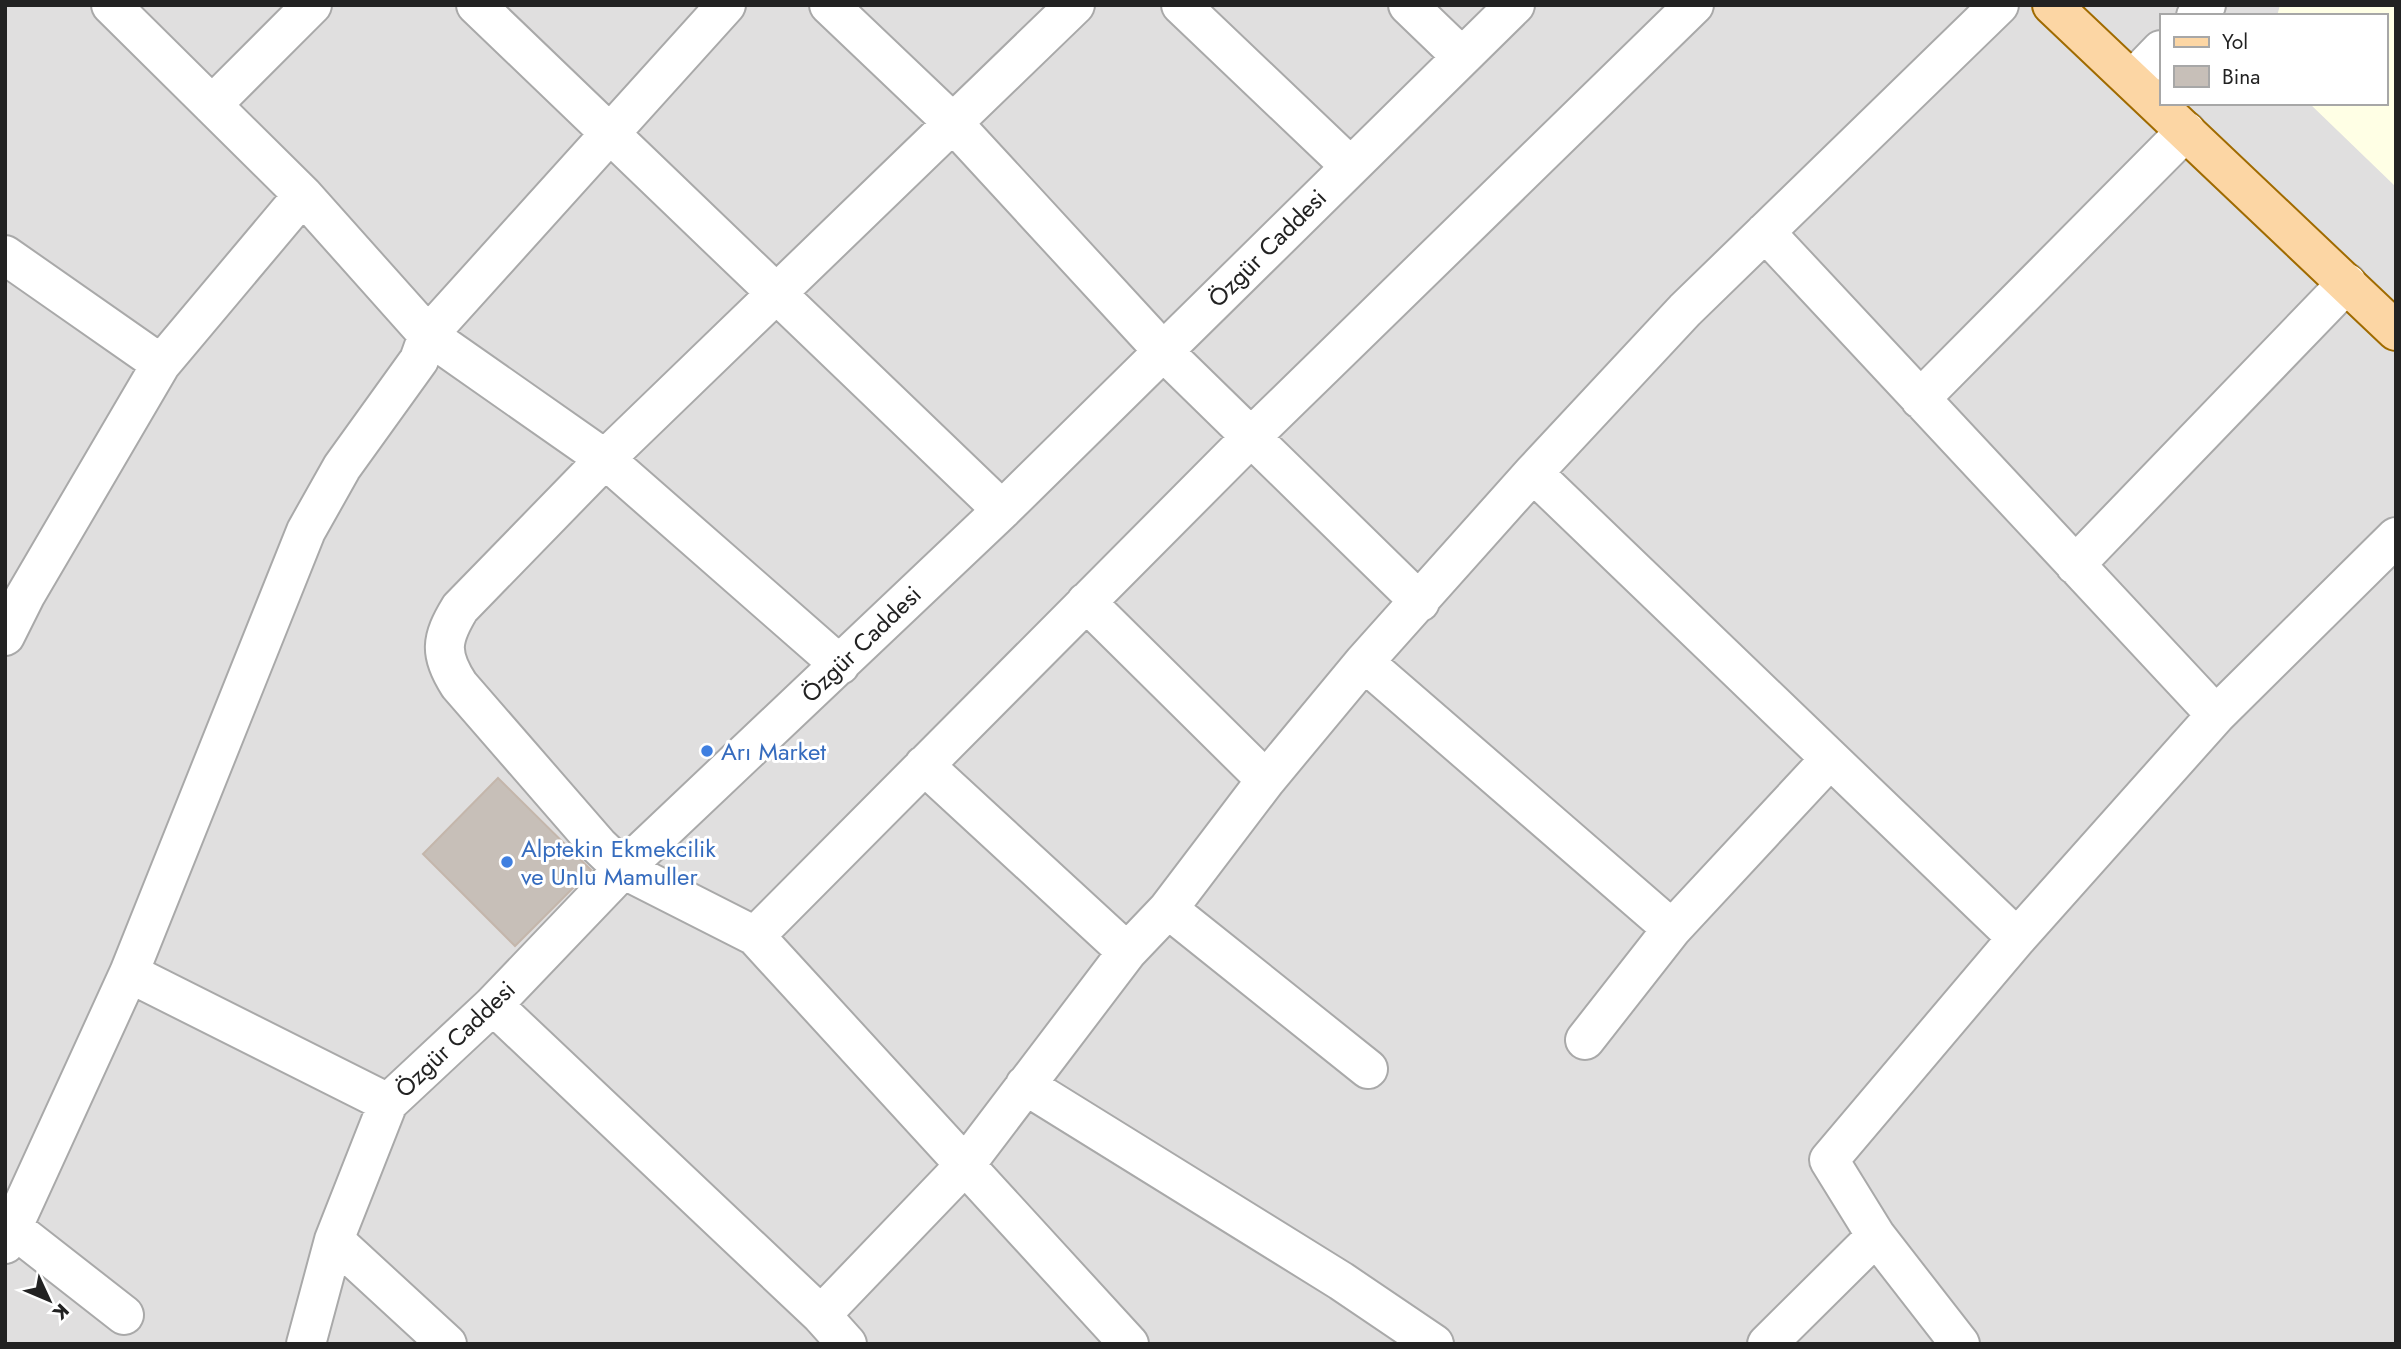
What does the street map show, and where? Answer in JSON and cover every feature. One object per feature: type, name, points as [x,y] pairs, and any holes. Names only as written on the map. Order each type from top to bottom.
[{"type":"main road","points":[[2052,5],[2396,331]]},
{"type":"street","points":[[111,5],[303,195],[428,335],[605,459],[840,665]]},
{"type":"street","points":[[212,105],[312,5]]},
{"type":"street","points":[[476,5],[1002,510]]},
{"type":"street","points":[[124,1315],[10,1237],[129,973],[306,531],[342,467],[419,360],[428,335],[726,5]]},
{"type":"street","points":[[829,5],[953,123],[1163,351],[1420,602]]},
{"type":"street","points":[[1075,5],[605,459],[460,608],[447,629],[444,648],[447,666],[459,685],[623,869],[755,936],[1129,1344]]},
{"type":"street","points":[[1181,5],[1350,166]]},
{"type":"street","points":[[1408,5],[1462,57]]},
{"type":"street","name":"Özgür Caddesi","points":[[306,1344],[334,1240],[388,1103],[493,1005],[623,869],[1002,510],[1515,5]]},
{"type":"street","points":[[755,936],[1251,437],[1694,5]]},
{"type":"street","points":[[821,1315],[966,1164],[1127,952],[1168,909],[1266,780],[1364,662],[1533,473],[1685,310],[1998,5]]},
{"type":"street","points":[[2132,80],[2160,51]]},
{"type":"street","points":[[1920,399],[2186,131]]},
{"type":"street","points":[[5,635],[15,588],[161,365],[303,195]]},
{"type":"street","points":[[1765,232],[2216,715]]},
{"type":"street","points":[[5,255],[161,365]]},
{"type":"street","points":[[2075,565],[2347,283]]},
{"type":"street","points":[[1533,473],[2017,938]]},
{"type":"street","points":[[1960,1344],[1876,1236],[1829,1160],[2017,938],[2216,715],[2396,537]]},
{"type":"street","points":[[1086,602],[1266,780]]},
{"type":"street","points":[[1364,662],[1672,929]]},
{"type":"street","points":[[1585,1040],[1672,929],[1830,759]]},
{"type":"street","points":[[924,765],[1127,952]]},
{"type":"street","points":[[1168,909],[1368,1069]]},
{"type":"street","points":[[129,973],[388,1103]]},
{"type":"street","points":[[493,1005],[821,1315],[847,1344]]},
{"type":"street","points":[[1024,1085],[1341,1281],[1434,1344]]},
{"type":"street","points":[[1767,1344],[1876,1236]]},
{"type":"street","points":[[334,1240],[446,1344]]},
{"type":"shaded area","points":[[5,5],[2396,5],[2396,1344],[5,1344]]},
{"type":"shaded area","points":[[2280,5],[2396,5],[2396,187],[2311,105],[2387,105],[2387,14],[2278,14]]},
{"type":"building","name":"Alptekin Ekmekcilik ve Unlu Mamuller","points":[[498,778],[591,870],[515,946],[423,854]]},
{"type":"place","name":"Arı Market","points":[[707,751]]},
{"type":"place","name":"Alptekin Ekmekcilik ve Unlu Mamuller","points":[[507,862]]}]
